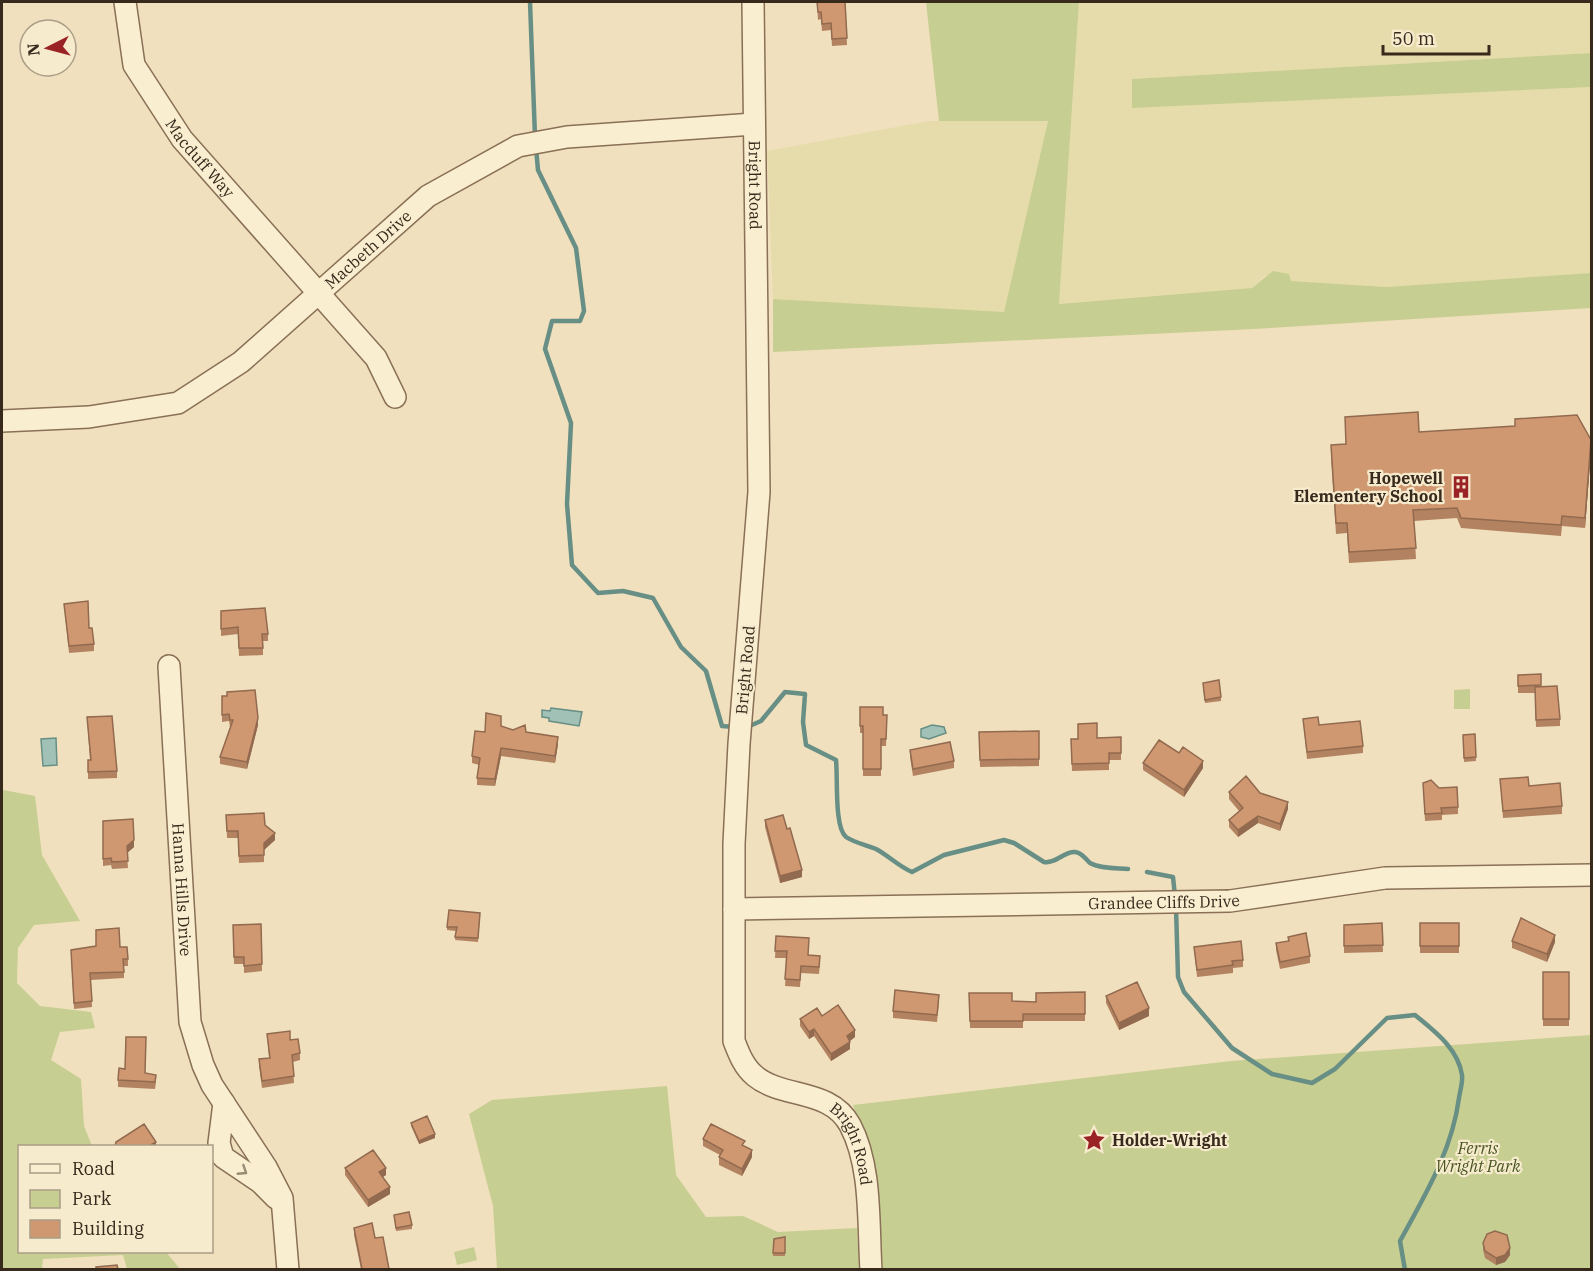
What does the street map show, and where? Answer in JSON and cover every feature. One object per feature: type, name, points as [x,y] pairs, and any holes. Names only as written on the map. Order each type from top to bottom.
[{"type":"street","name":"Macduff Way","points":[[124,2],[134,65],[182,139],[376,358],[395,397]]},
{"type":"street","name":"Bright Road","points":[[753,2],[759,492],[739,744],[734,909],[734,1041],[743,1062],[754,1076],[771,1086],[818,1099],[837,1109],[850,1124],[859,1147],[865,1179],[871,1269]]},
{"type":"street","name":"Macbeth Drive","points":[[2,421],[89,417],[178,403],[241,362],[428,196],[518,146],[536,142],[754,124]]},
{"type":"street","name":"Hanna Hills Drive","points":[[169,666],[190,1022],[202,1065],[266,1167],[282,1202],[288,1269]]},
{"type":"street","name":"Grandee Cliffs Drive","points":[[734,909],[1180,903],[1230,901],[1385,878],[1592,875]]},
{"type":"street","points":[[224,1103],[219,1143],[223,1157],[260,1182],[282,1202]]},
{"type":"shaded area","points":[[1079,2],[1591,2],[1591,53],[1132,79],[1132,107],[1591,87],[1591,273],[1386,287],[1291,281],[1265,276],[1252,288],[1059,304]]},
{"type":"shaded area","points":[[929,121],[1048,121],[1004,313],[773,299],[767,151]]},
{"type":"green space","points":[[926,2],[1079,2],[1059,304],[1252,288],[1273,271],[1289,274],[1291,281],[1386,287],[1591,273],[1591,308],[1254,329],[773,352],[773,299],[1004,312],[1048,121],[939,121]]},
{"type":"green space","points":[[1591,53],[1591,87],[1132,108],[1132,79]]},
{"type":"green space","points":[[2,574],[3,790],[35,796],[42,855],[80,921],[34,925],[18,948],[17,983],[40,1006],[91,1012],[95,1028],[60,1032],[51,1060],[81,1079],[84,1126],[92,1145],[18,1145],[18,1253],[167,1253],[180,1269],[127,1269],[123,1255],[43,1259],[42,1269],[2,1269]]},
{"type":"green space","points":[[1470,689],[1470,709],[1454,709],[1454,690]]},
{"type":"green space","name":"Ferris Wright Park","points":[[1591,1035],[1591,1269],[883,1269],[874,1168],[853,1105],[1231,1061]]},
{"type":"green space","points":[[667,1086],[676,1175],[706,1217],[743,1216],[778,1232],[857,1228],[859,1269],[497,1269],[493,1206],[469,1114],[492,1100]]},
{"type":"green space","points":[[474,1247],[477,1260],[457,1265],[454,1252]]},
{"type":"water","points":[[551,708],[582,712],[579,726],[549,721],[549,718],[542,717],[542,710],[550,711]]},
{"type":"water","points":[[932,725],[944,727],[946,733],[929,739],[921,737],[921,729]]},
{"type":"water","points":[[56,738],[57,765],[43,766],[41,739]]},
{"type":"building","points":[[817,2],[845,2],[847,38],[832,39],[831,23],[822,24]]},
{"type":"building","name":"Hopewell Elementery School","points":[[1418,412],[1419,432],[1515,426],[1515,419],[1577,415],[1591,440],[1585,518],[1562,516],[1561,525],[1461,518],[1457,508],[1413,510],[1416,548],[1349,552],[1347,523],[1336,523],[1331,445],[1346,444],[1345,417]]},
{"type":"building","points":[[88,601],[89,628],[92,628],[94,644],[69,646],[64,604]]},
{"type":"building","points":[[265,608],[268,634],[262,634],[263,648],[239,648],[238,627],[221,629],[221,611]]},
{"type":"building","points":[[1541,674],[1541,685],[1518,686],[1518,675]]},
{"type":"building","points":[[1219,680],[1221,697],[1205,700],[1203,683]]},
{"type":"building","points":[[1557,686],[1560,719],[1536,720],[1535,687]]},
{"type":"building","points":[[255,690],[258,718],[247,762],[220,757],[233,720],[230,720],[229,714],[222,715],[222,696],[227,696],[227,692]]},
{"type":"building","points":[[860,707],[883,707],[883,715],[887,715],[886,739],[881,739],[881,769],[863,769],[863,726],[860,726]]},
{"type":"building","points":[[486,713],[501,716],[501,726],[513,730],[525,725],[526,732],[558,737],[555,756],[501,748],[495,779],[477,778],[480,758],[472,756],[475,731],[485,732]]},
{"type":"building","points":[[112,716],[117,771],[88,772],[88,760],[91,760],[87,717]]},
{"type":"building","points":[[1318,717],[1319,725],[1360,721],[1363,746],[1307,752],[1303,719]]},
{"type":"building","points":[[1097,723],[1097,738],[1121,737],[1121,753],[1109,753],[1109,763],[1072,764],[1071,739],[1078,739],[1078,724]]},
{"type":"building","points":[[1039,731],[1039,759],[980,760],[979,732]]},
{"type":"building","points":[[1475,734],[1476,757],[1464,758],[1463,735]]},
{"type":"building","points":[[1159,740],[1179,753],[1183,747],[1203,761],[1184,790],[1143,763]]},
{"type":"building","points":[[950,742],[954,761],[913,769],[910,750]]},
{"type":"building","points":[[1246,776],[1260,793],[1288,802],[1280,824],[1258,816],[1238,830],[1229,820],[1243,808],[1229,792]]},
{"type":"building","points":[[1528,777],[1529,786],[1560,783],[1562,806],[1503,811],[1500,779]]},
{"type":"building","points":[[1431,780],[1439,788],[1457,787],[1458,807],[1441,808],[1442,813],[1425,814],[1423,783]]},
{"type":"building","points":[[264,813],[265,825],[275,833],[264,843],[264,855],[239,856],[238,831],[227,831],[226,815]]},
{"type":"building","points":[[783,815],[787,829],[790,828],[802,870],[780,876],[765,820]]},
{"type":"building","points":[[133,819],[134,840],[127,846],[128,861],[112,862],[111,858],[103,859],[103,821]]},
{"type":"building","points":[[449,910],[480,913],[478,938],[455,937],[457,927],[447,927]]},
{"type":"building","points":[[1521,918],[1555,935],[1547,954],[1512,941]]},
{"type":"building","points":[[1382,923],[1383,945],[1344,946],[1344,925]]},
{"type":"building","points":[[1420,923],[1459,923],[1459,946],[1420,946]]},
{"type":"building","points":[[261,924],[262,964],[244,966],[244,957],[234,957],[233,925]]},
{"type":"building","points":[[119,928],[120,947],[127,947],[128,959],[123,959],[124,972],[90,973],[92,1001],[74,1003],[71,950],[96,946],[96,930]]},
{"type":"building","points":[[1306,933],[1310,956],[1280,962],[1276,943],[1289,941],[1288,937]]},
{"type":"building","points":[[776,936],[809,938],[808,955],[820,956],[819,967],[801,966],[800,980],[785,979],[787,951],[775,951]]},
{"type":"building","points":[[1241,941],[1243,960],[1232,961],[1233,965],[1197,970],[1194,947]]},
{"type":"building","points":[[1543,972],[1569,972],[1569,1019],[1543,1019]]},
{"type":"building","points":[[1137,982],[1149,1008],[1119,1023],[1106,996]]},
{"type":"building","points":[[895,990],[939,995],[937,1015],[893,1011]]},
{"type":"building","points":[[1085,992],[1085,1014],[1023,1014],[1023,1021],[970,1021],[969,993],[1012,993],[1012,1001],[1036,1002],[1036,993]]},
{"type":"building","points":[[838,1005],[855,1030],[847,1036],[850,1042],[831,1054],[814,1029],[809,1032],[800,1019],[817,1008],[822,1016]]},
{"type":"building","points":[[290,1031],[290,1040],[298,1039],[300,1053],[292,1055],[294,1076],[262,1081],[259,1059],[270,1058],[267,1034]]},
{"type":"building","points":[[126,1037],[146,1037],[145,1073],[156,1075],[155,1082],[118,1080],[119,1068],[125,1069]]},
{"type":"building","points":[[427,1116],[435,1134],[419,1141],[411,1123]]},
{"type":"building","points":[[144,1124],[156,1142],[151,1145],[115,1145],[116,1142]]},
{"type":"building","points":[[711,1124],[745,1141],[742,1145],[752,1150],[742,1169],[719,1157],[723,1150],[703,1139]]},
{"type":"building","points":[[373,1150],[386,1168],[379,1172],[390,1187],[368,1200],[345,1168]]},
{"type":"building","points":[[409,1212],[412,1225],[396,1228],[394,1215]]},
{"type":"building","points":[[372,1223],[375,1238],[383,1237],[389,1269],[362,1269],[354,1228]]},
{"type":"building","points":[[1495,1231],[1507,1235],[1510,1248],[1505,1255],[1496,1258],[1485,1251],[1483,1243],[1487,1234]]},
{"type":"building","points":[[785,1237],[785,1253],[773,1253],[774,1239]]},
{"type":"building","points":[[117,1265],[118,1269],[96,1269],[96,1267]]},
{"type":"waterway","points":[[530,2],[535,137]]},
{"type":"waterway","points":[[536,148],[538,170],[576,248],[584,311],[580,321],[552,321],[545,349],[571,423],[567,504],[572,565],[598,593],[623,591],[653,598],[681,647],[706,671],[722,726],[734,727]]},
{"type":"waterway","points":[[745,728],[761,721],[785,692],[805,694],[803,722],[806,745],[836,760],[838,813],[842,832],[846,837],[876,849],[912,872],[944,855],[1004,840],[1014,843],[1044,862],[1075,852],[1094,865],[1128,869]]},
{"type":"waterway","points":[[1147,872],[1173,877],[1175,896]]},
{"type":"waterway","points":[[1176,907],[1178,977],[1184,992],[1232,1048],[1272,1074],[1312,1083],[1335,1069],[1387,1018],[1415,1015],[1430,1027],[1456,1056],[1462,1078],[1455,1117],[1444,1154],[1400,1241],[1405,1270]]},
{"type":"place","name":"Hopewell Elementery School","points":[[1461,487]]},
{"type":"place","name":"Holder-Wright","points":[[1094,1140]]}]
